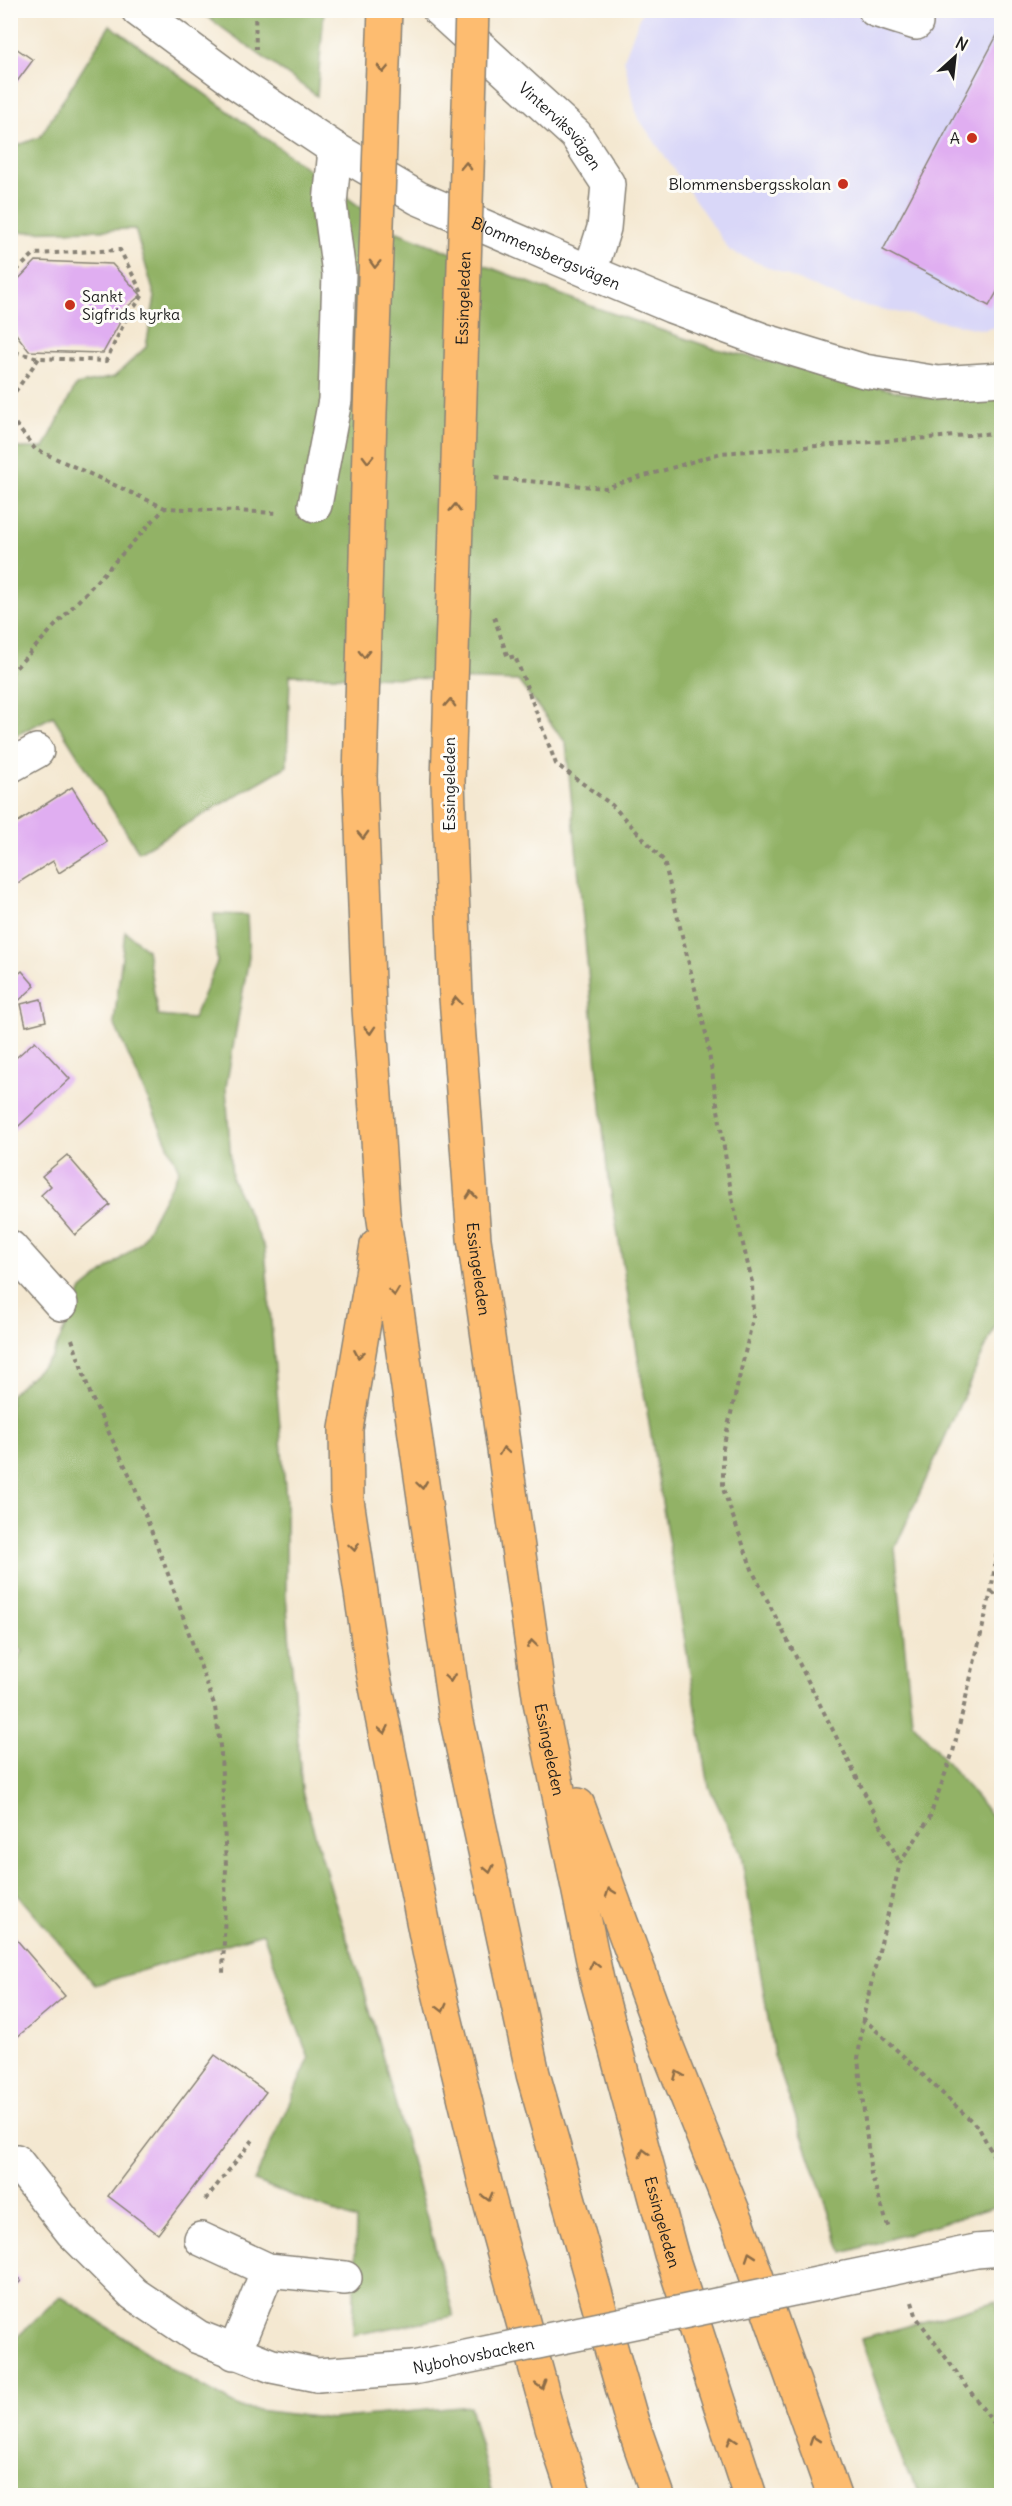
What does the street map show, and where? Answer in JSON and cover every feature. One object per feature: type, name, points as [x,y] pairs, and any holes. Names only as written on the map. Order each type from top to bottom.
[{"type":"highway","points":[[385,10],[370,412],[360,777],[369,1008],[383,1213],[455,1712],[462,1747],[533,2074],[632,2422],[658,2496]]},
{"type":"highway","name":"Essingeleden","points":[[472,10],[448,782],[456,997],[474,1239],[540,1702],[597,1980],[671,2254],[750,2496]]},
{"type":"highway","points":[[383,1213],[346,1429],[347,1500],[371,1661],[429,1951],[489,2199],[552,2427],[576,2496]]},
{"type":"highway","points":[[540,1702],[665,2042],[738,2221],[834,2496]]},
{"type":"street","name":"Blommensbergsvägen","points":[[138,10],[238,84],[335,149],[418,198],[590,272],[671,306],[763,340],[864,371],[938,383],[1002,379]]},
{"type":"street","name":"Vinterviksvägen","points":[[439,10],[576,135],[608,184],[604,228],[590,272]]},
{"type":"street","points":[[875,10],[916,23]]},
{"type":"street","points":[[315,505],[335,400],[339,274],[330,204],[335,149]]},
{"type":"street","points":[[10,1247],[61,1304]]},
{"type":"street","name":"Nybohovsbacken","points":[[12,2159],[72,2232],[134,2294],[198,2337],[234,2353],[272,2366],[317,2375],[413,2368],[989,2250]]},
{"type":"street","points":[[201,2239],[268,2270],[345,2278]]},
{"type":"street","points":[[234,2353],[268,2270]]},
{"type":"path","points":[[255,10],[256,55]]},
{"type":"path","points":[[10,277],[34,254],[120,250],[143,295],[126,318],[106,361],[39,358],[10,351]]},
{"type":"path","points":[[10,399],[39,358]]},
{"type":"path","points":[[10,417],[35,449],[165,507],[276,513],[315,505]]},
{"type":"path","points":[[494,478],[605,488],[721,453],[1002,434]]},
{"type":"path","points":[[10,674],[165,507]]},
{"type":"path","points":[[491,608],[508,658],[515,656],[555,764],[612,805],[664,861],[706,1034],[732,1198],[752,1282],[753,1318],[723,1448],[723,1489],[753,1572],[900,1863]]},
{"type":"path","points":[[61,1304],[91,1396],[131,1478],[215,1707],[221,1754],[226,1866],[223,1974]]},
{"type":"path","points":[[1002,1518],[991,1592],[949,1764],[929,1819],[900,1863],[863,2018],[979,2128],[1002,2172]]},
{"type":"path","points":[[991,1592],[1002,1601]]},
{"type":"shaded area","name":"Blommensbergsskolan","points":[[642,11],[1001,11],[1001,326],[984,330],[852,303],[730,251],[637,116],[624,59]]},
{"type":"green space","points":[[199,11],[324,11],[317,96]]},
{"type":"green space","points":[[110,25],[392,230],[588,305],[713,348],[926,398],[1001,396],[1001,1313],[895,1548],[912,1721],[996,1821],[1002,1957],[1001,2205],[843,2253],[774,2055],[741,1854],[709,1787],[607,1169],[566,743],[518,681],[290,675],[287,766],[139,852],[53,716],[11,738],[11,448],[44,448],[76,385],[114,377],[146,347],[155,297],[135,229],[19,232],[11,239],[11,148],[40,137]]},
{"type":"green space","points":[[214,914],[247,915],[249,957],[226,1087],[232,1179],[265,1249],[286,1499],[286,1595],[302,1791],[337,1909],[363,1986],[454,2316],[353,2335],[356,2220],[254,2181],[309,2059],[263,1933],[95,1985],[11,1887],[11,1670],[23,1651],[10,1639],[10,1395],[52,1357],[82,1290],[141,1242],[179,1170],[114,1023],[125,931],[147,950],[158,1016],[193,1019],[217,962]]},
{"type":"green space","points":[[60,2296],[173,2370],[241,2408],[331,2419],[470,2406],[493,2495],[11,2495],[11,2343]]},
{"type":"green space","points":[[997,2301],[1002,2339],[1001,2495],[921,2495],[904,2466],[861,2339]]},
{"type":"building","name":"A","points":[[1002,26],[1002,283],[989,306],[883,250]]},
{"type":"building","points":[[10,44],[33,60],[10,91]]},
{"type":"building","name":"Sankt Sigfrids kyrka","points":[[36,261],[112,264],[141,295],[119,314],[119,324],[103,353],[29,351],[10,326],[10,288]]},
{"type":"building","points":[[72,787],[107,842],[59,873],[53,861],[10,888],[10,827]]},
{"type":"building","points":[[22,971],[35,986],[14,1005],[10,1002],[10,981]]},
{"type":"building","points":[[41,999],[46,1021],[26,1026],[21,1004]]},
{"type":"building","points":[[35,1041],[70,1079],[10,1134],[10,1063]]},
{"type":"building","points":[[67,1155],[110,1205],[75,1235],[41,1195],[51,1186],[42,1176]]},
{"type":"building","points":[[10,1932],[65,1996],[16,2038],[10,2031]]},
{"type":"building","points":[[215,2055],[266,2092],[158,2234],[108,2196]]},
{"type":"building","points":[[10,2269],[21,2281],[10,2291]]},
{"type":"place","name":"A","points":[[972,138]]},
{"type":"place","name":"Blommensbergsskolan","points":[[843,184]]},
{"type":"place","name":"Sankt Sigfrids kyrka","points":[[70,305]]}]
